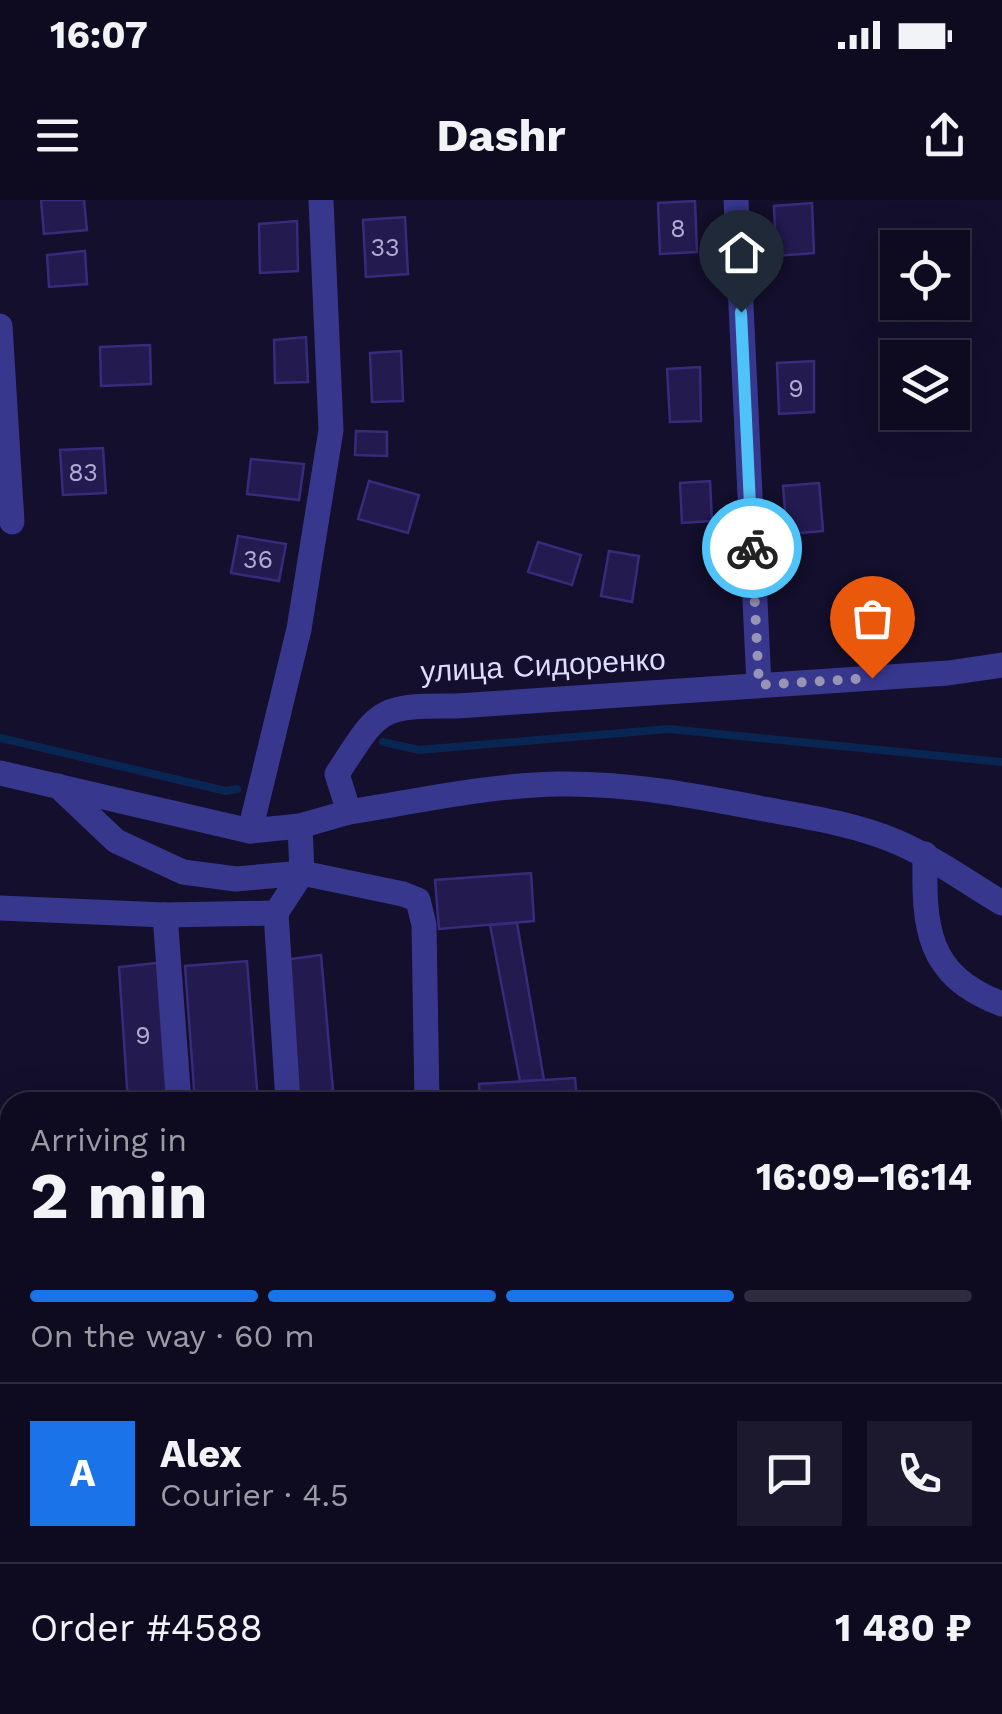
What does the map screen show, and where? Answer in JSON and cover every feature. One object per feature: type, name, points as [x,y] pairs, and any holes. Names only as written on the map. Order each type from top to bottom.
[{"type":"street","points":[[250,831],[299,629],[331,430],[320,200]]},
{"type":"street","points":[[736,200],[759,685]]},
{"type":"street","points":[[0,326],[12,522]]},
{"type":"street","name":"улица Сидоренко","points":[[349,812],[337,774],[374,718],[406,705],[456,706],[948,673],[1002,665]]},
{"type":"street","points":[[0,773],[250,831],[300,826],[349,812],[496,789],[604,784],[718,800],[821,820],[891,839],[925,854],[1002,902]]},
{"type":"street","points":[[58,786],[116,840],[183,872],[236,879],[302,873],[418,900],[424,925],[427,1092]]},
{"type":"street","points":[[287,1092],[276,914],[302,873],[300,826]]},
{"type":"street","points":[[925,854],[924,912],[936,953],[958,982],[1002,1004]]},
{"type":"street","points":[[0,908],[165,915],[276,914]]},
{"type":"street","points":[[165,915],[178,1092]]},
{"type":"building","points":[[41,200],[84,200],[87,230],[44,234]]},
{"type":"building","points":[[695,201],[697,252],[660,254],[658,203]]},
{"type":"building","points":[[812,203],[814,253],[776,256],[774,206]]},
{"type":"building","points":[[405,217],[408,274],[366,277],[363,220]]},
{"type":"building","points":[[297,221],[298,271],[260,273],[259,224]]},
{"type":"building","points":[[85,251],[87,284],[49,287],[47,255]]},
{"type":"building","points":[[306,337],[308,382],[275,383],[274,340]]},
{"type":"building","points":[[150,345],[151,384],[101,386],[100,347]]},
{"type":"building","points":[[401,351],[403,401],[372,402],[370,353]]},
{"type":"building","points":[[814,361],[814,412],[779,414],[777,363]]},
{"type":"building","points":[[700,367],[701,421],[670,422],[667,369]]},
{"type":"building","points":[[356,431],[387,432],[387,456],[355,455]]},
{"type":"building","points":[[103,448],[106,493],[63,495],[60,450]]},
{"type":"building","points":[[251,459],[304,464],[299,500],[247,494]]},
{"type":"building","points":[[369,481],[419,495],[408,533],[358,519]]},
{"type":"building","points":[[710,481],[712,521],[682,523],[680,483]]},
{"type":"building","points":[[819,483],[823,531],[787,534],[783,486]]},
{"type":"building","points":[[238,536],[286,544],[279,581],[231,573]]},
{"type":"building","points":[[538,542],[581,555],[572,585],[528,572]]},
{"type":"building","points":[[609,551],[639,556],[632,602],[601,596]]},
{"type":"building","points":[[531,873],[534,921],[439,929],[435,880]]},
{"type":"building","points":[[517,923],[544,1080],[520,1081],[490,925]]},
{"type":"building","points":[[321,955],[333,1092],[294,1092],[283,960]]},
{"type":"building","points":[[247,961],[257,1092],[194,1092],[185,966]]},
{"type":"building","points":[[157,963],[166,1092],[127,1092],[119,967]]},
{"type":"building","points":[[575,1078],[576,1092],[479,1092],[479,1084]]},
{"type":"waterway","points":[[383,742],[419,750],[669,729],[1002,762]]},
{"type":"waterway","points":[[0,738],[226,791],[237,789]]},
{"type":"way so far","points":[[752,548],[759,685],[872,678]]},
{"type":"route","points":[[741,312],[752,548]]}]
